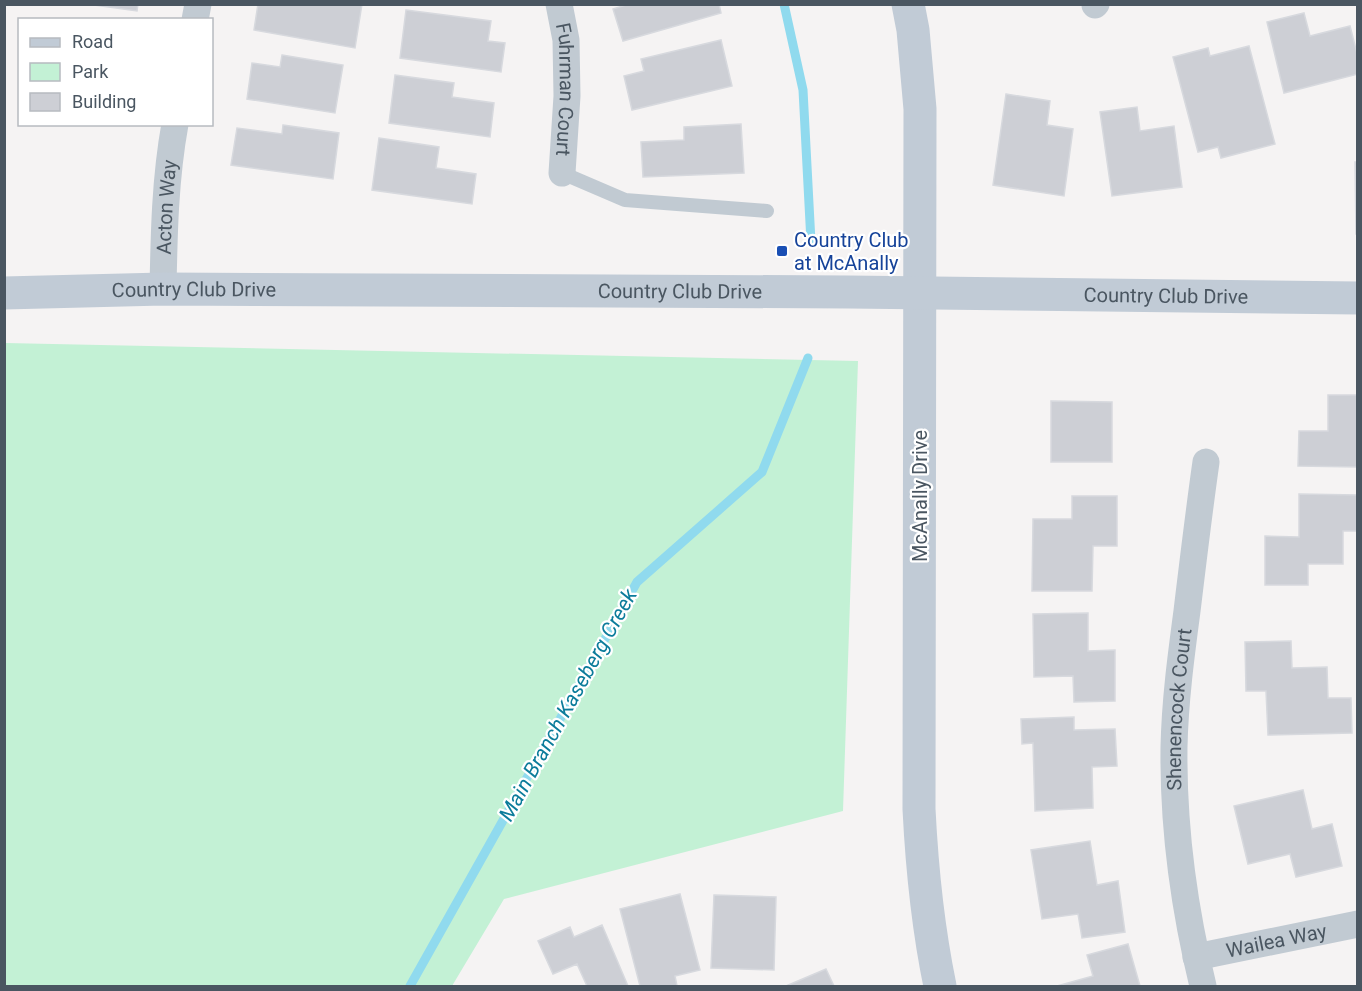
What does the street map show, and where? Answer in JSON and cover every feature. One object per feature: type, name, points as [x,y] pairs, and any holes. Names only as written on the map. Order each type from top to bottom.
[{"type":"street","name":"Fuhrman Court","points":[[559,4],[566,40],[567,85],[562,173]]},
{"type":"street","name":"McAnally Drive","points":[[908,4],[913,30],[920,109],[919,809],[922,879],[940,987]]},
{"type":"street","name":"Acton Way","points":[[163,289],[169,161],[175,126]]},
{"type":"street","name":"Country Club Drive","points":[[4,293],[163,289],[1358,298]]},
{"type":"street","name":"Shenencock Court","points":[[1203,987],[1186,908],[1176,827],[1174,747],[1177,684],[1206,462]]},
{"type":"street","name":"Wailea Way","points":[[1196,957],[1358,924]]},
{"type":"lane","points":[[562,173],[625,200],[767,211]]},
{"type":"green space","points":[[5,343],[858,361],[843,811],[504,899],[452,986],[5,986]]},
{"type":"building","points":[[87,4],[138,4],[137,11]]},
{"type":"building","points":[[258,4],[362,4],[355,48],[254,30]]},
{"type":"building","points":[[629,4],[719,4],[721,13],[623,41],[613,9]]},
{"type":"building","points":[[406,10],[491,21],[488,41],[505,43],[501,72],[400,58]]},
{"type":"building","points":[[1304,13],[1310,36],[1350,26],[1358,57],[1358,74],[1284,93],[1267,22]]},
{"type":"building","points":[[721,40],[732,86],[632,110],[624,76],[644,71],[641,59]]},
{"type":"building","points":[[1249,46],[1275,144],[1221,158],[1218,147],[1198,152],[1173,57],[1208,48],[1210,56]]},
{"type":"building","points":[[282,55],[343,65],[335,113],[247,99],[252,63],[280,67]]},
{"type":"building","points":[[395,75],[454,83],[452,97],[494,103],[490,137],[389,123]]},
{"type":"building","points":[[1006,94],[1050,101],[1047,125],[1073,129],[1064,196],[993,185]]},
{"type":"building","points":[[1137,107],[1140,131],[1174,126],[1182,187],[1112,196],[1100,112]]},
{"type":"building","points":[[741,124],[744,173],[643,177],[641,142],[684,140],[684,127]]},
{"type":"building","points":[[283,125],[339,133],[333,179],[231,165],[237,128],[282,134]]},
{"type":"building","points":[[379,138],[439,147],[436,168],[476,174],[472,204],[372,190]]},
{"type":"building","points":[[1355,162],[1358,162],[1358,234],[1356,234]]},
{"type":"building","points":[[1328,395],[1358,395],[1358,467],[1298,466],[1299,431],[1328,431]]},
{"type":"building","points":[[1051,401],[1112,402],[1112,462],[1051,462]]},
{"type":"building","points":[[1299,494],[1358,495],[1358,531],[1343,531],[1343,564],[1308,564],[1308,585],[1265,585],[1265,536],[1299,537]]},
{"type":"building","points":[[1072,496],[1117,496],[1117,546],[1093,546],[1092,591],[1032,591],[1033,519],[1072,519]]},
{"type":"building","points":[[1088,613],[1088,651],[1115,650],[1115,701],[1074,702],[1073,676],[1034,677],[1033,614]]},
{"type":"building","points":[[1291,641],[1292,668],[1327,667],[1328,698],[1351,698],[1352,733],[1268,735],[1266,691],[1246,691],[1245,642]]},
{"type":"building","points":[[1074,717],[1074,730],[1115,729],[1117,766],[1092,767],[1093,808],[1035,811],[1033,743],[1022,744],[1021,719]]},
{"type":"building","points":[[1303,790],[1312,829],[1332,824],[1342,866],[1296,877],[1290,854],[1248,864],[1234,806]]},
{"type":"building","points":[[1090,841],[1097,885],[1118,881],[1125,932],[1082,938],[1078,914],[1042,919],[1031,850]]},
{"type":"building","points":[[680,894],[700,970],[675,976],[677,986],[640,986],[620,909]]},
{"type":"building","points":[[714,895],[776,897],[774,970],[711,968]]},
{"type":"building","points":[[602,925],[628,986],[587,986],[577,964],[553,974],[538,941],[570,927],[574,937]]},
{"type":"building","points":[[1128,944],[1140,986],[1057,986],[1093,976],[1087,955]]},
{"type":"building","points":[[826,969],[834,986],[786,986]]},
{"type":"waterway","name":"Main Branch Kaseberg Creek","points":[[784,4],[803,90],[811,242]]},
{"type":"waterway","name":"Main Branch Kaseberg Creek","points":[[410,986],[637,582],[762,472],[808,358]]},
{"type":"place","name":"Country Club at McAnally","points":[[782,251]]}]
